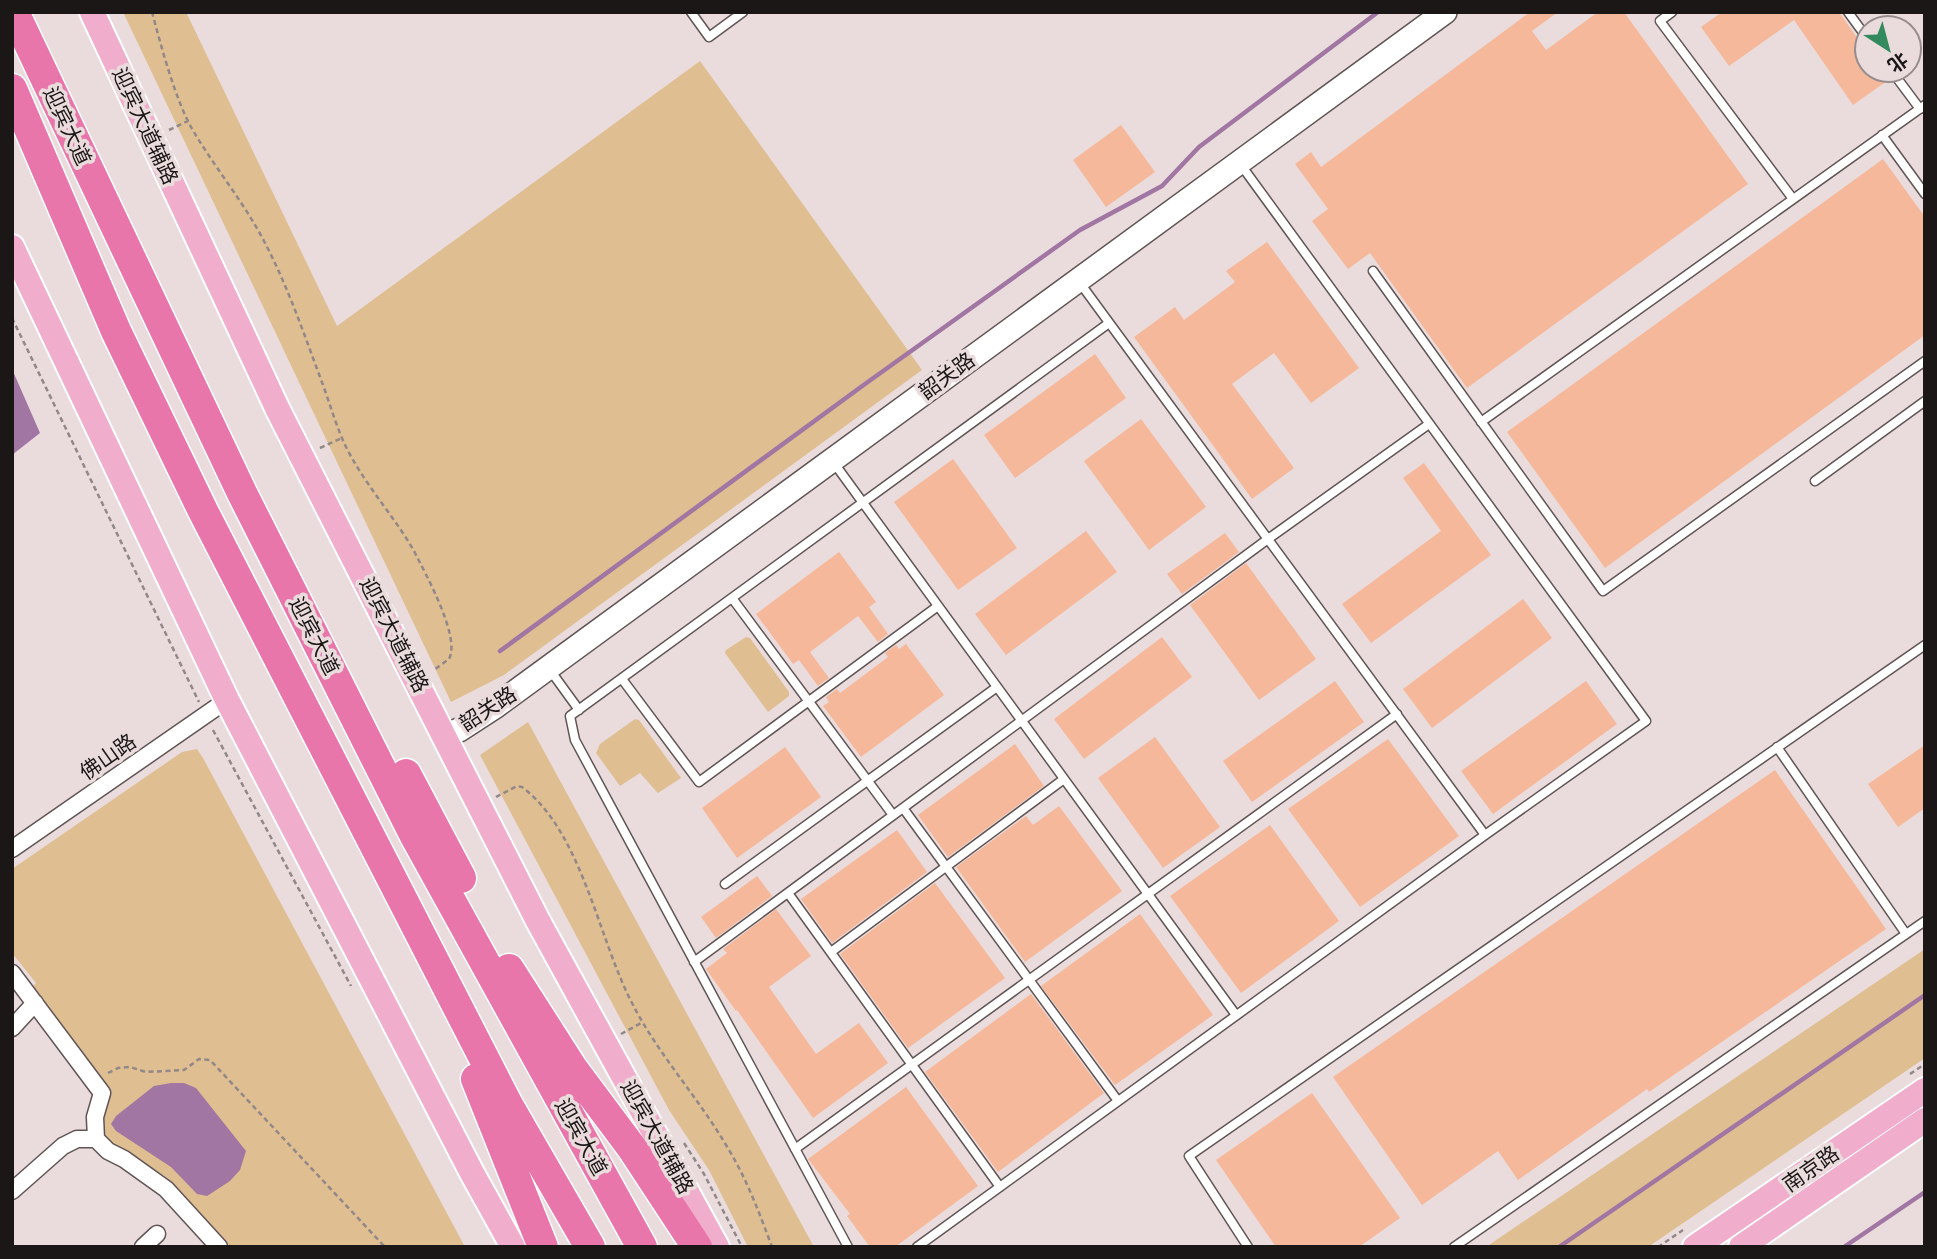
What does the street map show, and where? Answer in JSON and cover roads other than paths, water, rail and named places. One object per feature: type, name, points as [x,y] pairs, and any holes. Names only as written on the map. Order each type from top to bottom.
[{"type":"highway","name":"迎宾大道","points":[[14,12],[242,493],[415,836],[642,1247]]},
{"type":"highway","points":[[33,12],[86,167]]},
{"type":"highway","name":"迎宾大道","points":[[12,89],[116,331],[203,511],[508,1105],[590,1247]]},
{"type":"highway","points":[[12,136],[37,189],[116,331]]},
{"type":"highway","points":[[242,493],[400,762],[507,965],[573,1069],[632,1148],[697,1247]]},
{"type":"highway","points":[[203,511],[364,856],[472,1072],[543,1247]]},
{"type":"main road","name":"迎宾大道辅路","points":[[92,12],[278,410],[538,921],[718,1247]]},
{"type":"main road","points":[[12,247],[227,700],[513,1247]]},
{"type":"main road","name":"南京路","points":[[1696,1247],[1925,1090]]},
{"type":"main road","name":"南京路","points":[[1741,1247],[1925,1120]]},
{"type":"street","name":"韶关路","points":[[445,735],[459,730],[549,668],[1445,12]]},
{"type":"street","name":"佛山路","points":[[12,849],[227,700]]},
{"type":"street","points":[[12,973],[102,1093],[95,1117],[96,1139],[108,1151],[166,1189],[219,1247]]},
{"type":"street","points":[[12,1028],[35,1003]]},
{"type":"street","points":[[12,1191],[63,1146],[78,1139],[96,1139]]},
{"type":"street","points":[[143,1247],[157,1234]]},
{"type":"lane","points":[[691,12],[709,37],[743,12]]},
{"type":"lane","points":[[1672,12],[1660,21],[1793,199]]},
{"type":"lane","points":[[1481,422],[1922,107],[1903,84]]},
{"type":"lane","points":[[1882,135],[1925,194]]},
{"type":"lane","points":[[917,1247],[1646,721],[1240,163]]},
{"type":"lane","points":[[1373,271],[1603,590],[1925,361]]},
{"type":"lane","points":[[1078,281],[1485,835]]},
{"type":"lane","points":[[848,1247],[575,740],[570,716],[1109,323]]},
{"type":"lane","points":[[1815,481],[1925,401]]},
{"type":"lane","points":[[694,962],[1268,538],[1429,424]]},
{"type":"lane","points":[[832,460],[1236,1015]]},
{"type":"lane","points":[[732,598],[893,815]]},
{"type":"lane","points":[[622,678],[699,782],[938,606]]},
{"type":"lane","points":[[1248,1247],[1189,1156],[1925,645]]},
{"type":"lane","points":[[549,668],[579,710]]},
{"type":"lane","points":[[725,884],[997,687]]},
{"type":"lane","points":[[795,1149],[1397,714]]},
{"type":"lane","points":[[1777,747],[1906,934]]},
{"type":"lane","points":[[831,952],[1064,779]]},
{"type":"lane","points":[[904,808],[1118,1101]]},
{"type":"lane","points":[[788,892],[1000,1186]]},
{"type":"lane","points":[[1454,1247],[1925,921]]},
{"type":"waterway","points":[[500,651],[1080,230],[1162,186],[1199,147],[1378,12]]},
{"type":"waterway","points":[[1559,1247],[1925,995]]},
{"type":"waterway","points":[[1844,1247],[1925,1192]]}]
